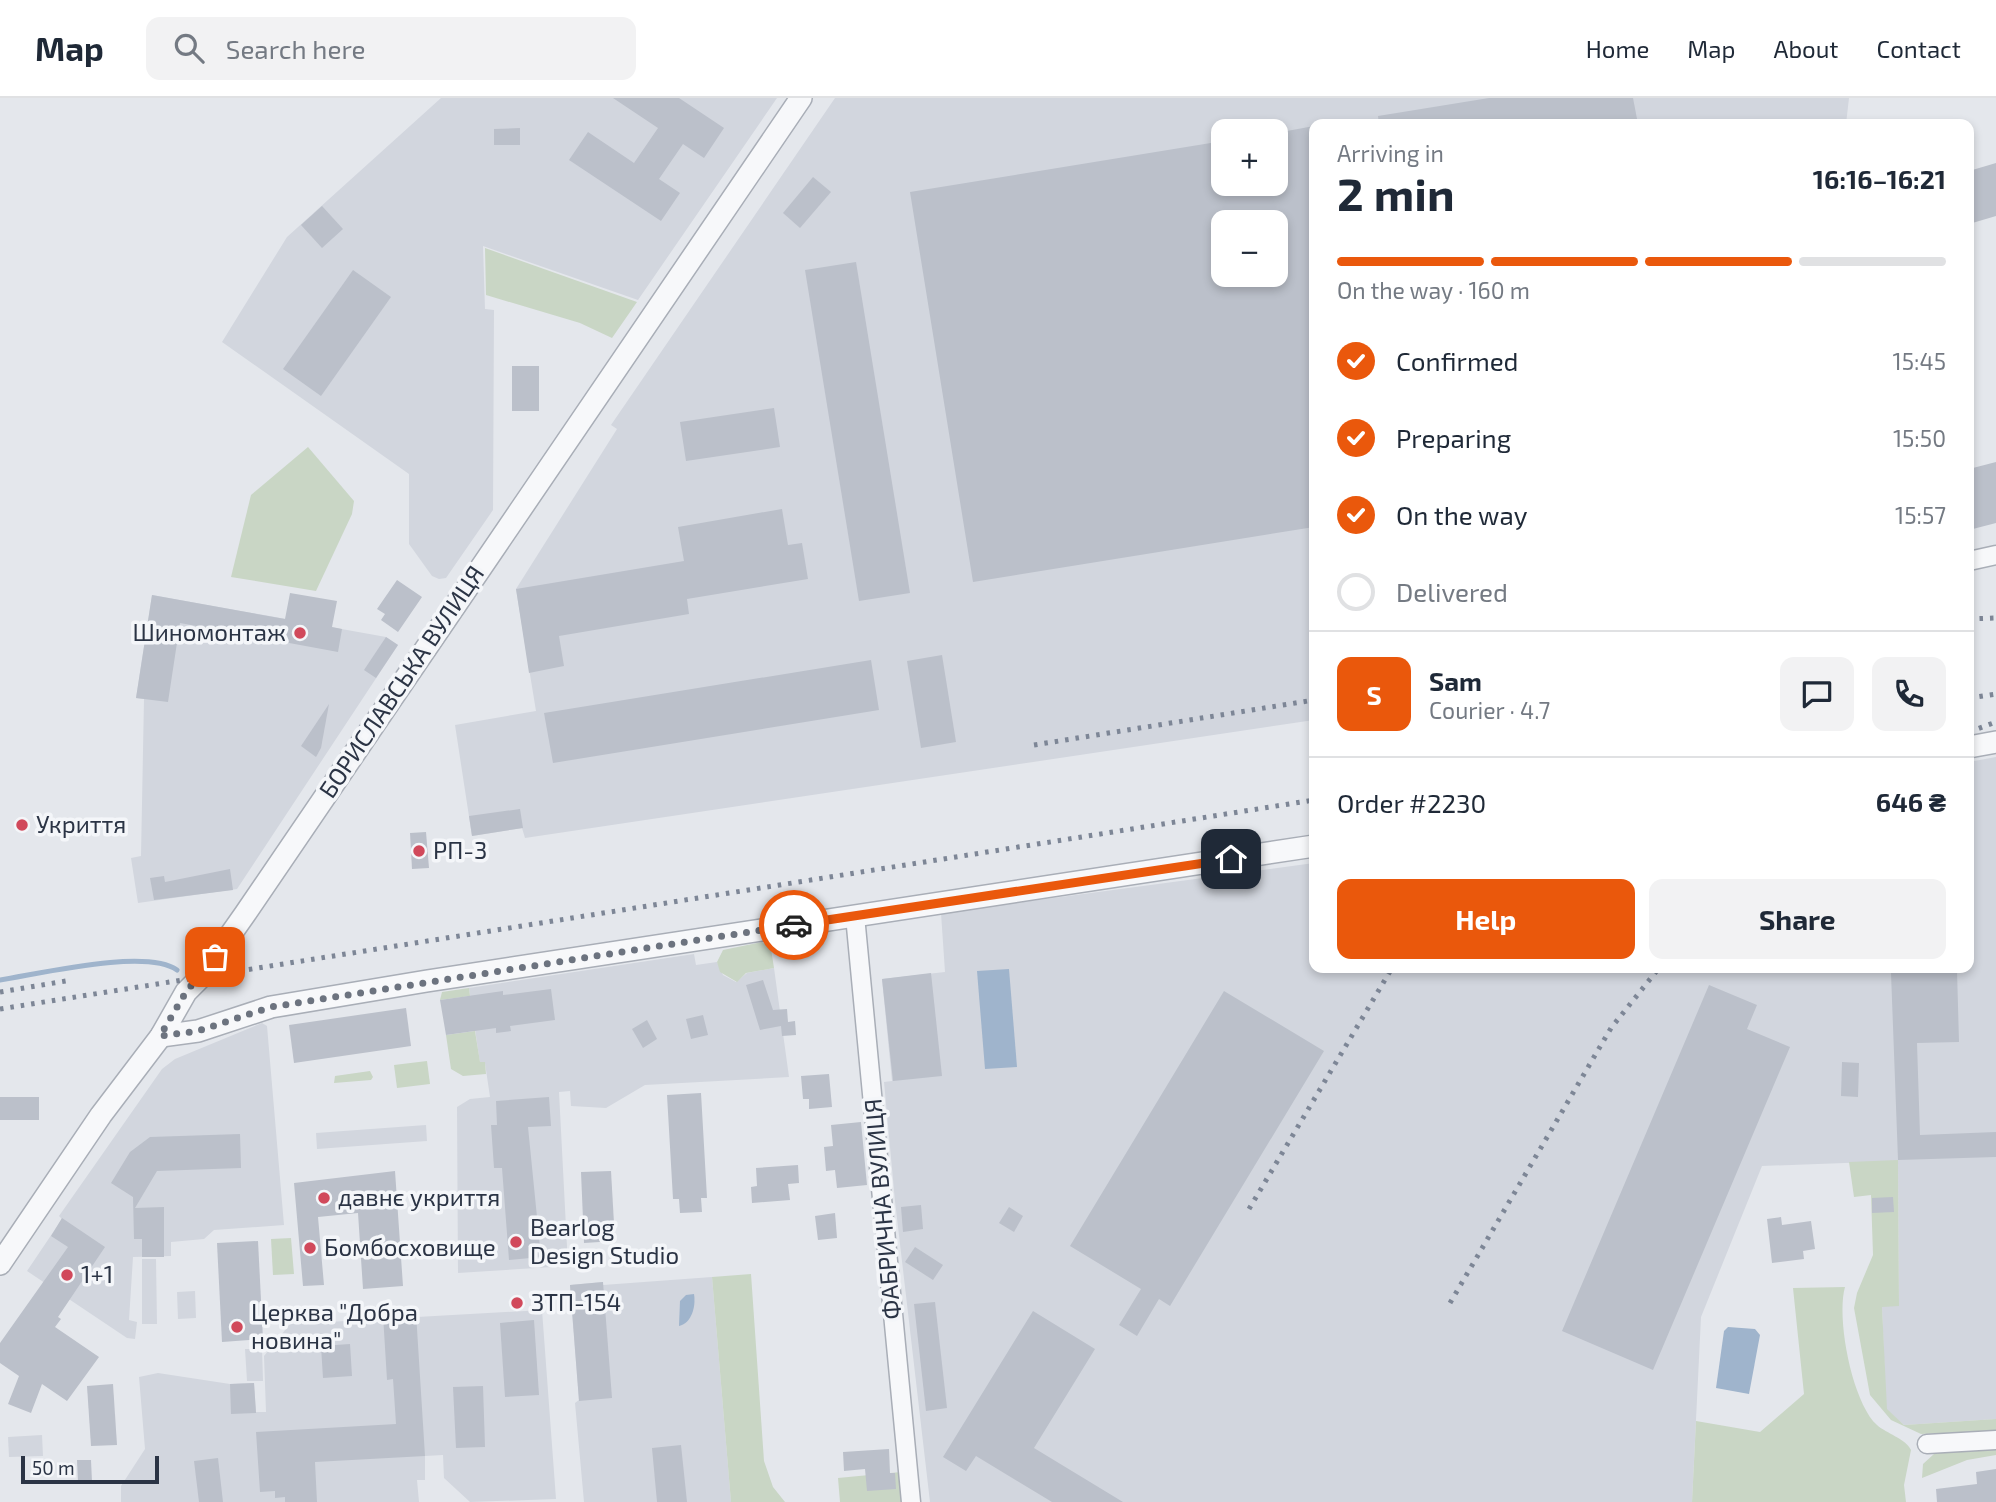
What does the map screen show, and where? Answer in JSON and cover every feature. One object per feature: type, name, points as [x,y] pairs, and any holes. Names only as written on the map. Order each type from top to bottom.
[{"type":"street","name":"БОРИСЛАВСЬКА ВУЛИЦЯ","points":[[0,1264],[101,1115],[160,1036],[186,992],[200,978],[245,914],[801,98]]},
{"type":"street","points":[[1974,560],[1996,555]]},
{"type":"street","points":[[1974,746],[1996,743]]},
{"type":"street","points":[[160,1036],[198,1031],[271,1007],[1309,847]]},
{"type":"street","name":"ФАБРИЧНА ВУЛИЦЯ","points":[[855,916],[911,1502]]},
{"type":"street","points":[[1927,1444],[1996,1440]]},
{"type":"shaded area","points":[[441,98],[777,98],[638,300],[483,246],[485,309],[494,310],[493,510],[446,578],[439,579],[432,576],[409,544],[409,474],[222,342],[287,237]]},
{"type":"shaded area","points":[[835,98],[1849,98],[1847,119],[1309,119],[1309,721],[525,838],[522,828],[472,836],[455,725],[536,711],[516,589],[617,429],[611,425]]},
{"type":"shaded area","points":[[152,595],[386,637],[398,645],[237,889],[138,903],[131,858],[141,856],[144,699],[136,698]]},
{"type":"shaded area","points":[[1996,757],[1996,1419],[1904,1425],[1886,1409],[1882,1306],[1899,1306],[1898,1161],[1762,1166],[1701,1317],[1692,1502],[930,1502],[884,1082],[892,1081],[882,979],[945,972],[941,913],[1309,864],[1309,973],[1974,973],[1974,761]]},
{"type":"shaded area","points":[[694,954],[696,965],[717,962],[723,975],[736,982],[747,973],[774,968],[789,1077],[645,1085],[606,1108],[571,1106],[570,1091],[559,1092],[568,1266],[458,1273],[457,1107],[470,1099],[490,1097],[485,1063],[480,1063],[469,988]]},
{"type":"shaded area","points":[[262,1023],[267,1026],[284,1225],[214,1230],[204,1239],[171,1242],[171,1256],[133,1257],[129,1320],[137,1322],[135,1339],[127,1338],[27,1271],[62,1219],[59,1216],[162,1069],[175,1059]]},
{"type":"shaded area","points":[[426,1125],[427,1141],[317,1149],[316,1133]]},
{"type":"shaded area","points":[[142,1259],[156,1259],[157,1324],[142,1324]]},
{"type":"shaded area","points":[[712,1277],[731,1502],[584,1502],[575,1403],[579,1400],[570,1285]]},
{"type":"shaded area","points":[[195,1291],[196,1318],[178,1319],[177,1292]]},
{"type":"shaded area","points":[[542,1310],[556,1499],[470,1502],[444,1478],[443,1455],[425,1456],[425,1480],[417,1480],[419,1502],[121,1502],[121,1486],[145,1449],[139,1377],[158,1373],[230,1384],[254,1383],[256,1412],[266,1412],[264,1356],[290,1324],[383,1319],[383,1315],[416,1313],[417,1317]]},
{"type":"shaded area","points":[[245,1349],[262,1349],[263,1381],[247,1381]]},
{"type":"shaded area","points":[[42,1435],[43,1456],[9,1457],[8,1437]]},
{"type":"green space","points":[[485,248],[637,302],[612,338],[580,323],[486,295]]},
{"type":"green space","points":[[308,447],[354,501],[352,514],[316,591],[231,577],[251,495]]},
{"type":"green space","points":[[762,942],[771,949],[774,968],[746,973],[737,982],[720,972],[717,962],[723,950]]},
{"type":"green space","points":[[469,988],[470,996],[440,1000],[442,992]]},
{"type":"green space","points":[[475,1031],[480,1062],[485,1062],[486,1074],[463,1076],[451,1069],[446,1035]]},
{"type":"green space","points":[[427,1061],[430,1084],[397,1088],[394,1065]]},
{"type":"green space","points":[[370,1071],[373,1077],[371,1080],[334,1083],[335,1076]]},
{"type":"green space","points":[[1898,1160],[1899,1306],[1882,1307],[1887,1409],[1904,1425],[1996,1419],[1996,1431],[1921,1434],[1891,1420],[1870,1395],[1854,1308],[1857,1293],[1873,1255],[1871,1195],[1854,1197],[1849,1162]]},
{"type":"green space","points":[[291,1238],[294,1274],[273,1275],[271,1239]]},
{"type":"green space","points":[[751,1274],[764,1461],[773,1487],[785,1502],[731,1502],[712,1277]]},
{"type":"green space","points":[[1845,1287],[1845,1338],[1848,1359],[1860,1398],[1877,1425],[1905,1442],[1911,1450],[1904,1485],[1906,1502],[1692,1502],[1696,1421],[1760,1432],[1804,1394],[1793,1288]]},
{"type":"green space","points":[[1996,1448],[1996,1455],[1967,1460],[1922,1478],[1923,1464],[1934,1454]]},
{"type":"green space","points":[[901,1472],[903,1502],[840,1502],[838,1478]]},
{"type":"water","points":[[1009,969],[1017,1067],[985,1069],[977,971]]},
{"type":"water","points":[[694,1294],[692,1313],[687,1321],[679,1326],[680,1301],[686,1295]]},
{"type":"water","points":[[1728,1327],[1755,1329],[1760,1335],[1749,1394],[1716,1388],[1724,1331]]},
{"type":"building","points":[[613,98],[679,98],[724,128],[704,158],[683,144],[659,179],[680,193],[661,221],[569,160],[588,132],[634,163],[658,128]]},
{"type":"building","points":[[1489,98],[1633,98],[1637,119],[1378,119],[1378,116]]},
{"type":"building","points":[[1309,127],[1309,528],[973,582],[910,192],[1211,143],[1211,196],[1288,196],[1288,131]]},
{"type":"building","points":[[520,128],[520,145],[494,145],[494,129]]},
{"type":"building","points":[[1996,163],[1996,216],[1974,223],[1974,170]]},
{"type":"building","points":[[813,177],[831,192],[800,228],[783,213]]},
{"type":"building","points":[[322,206],[343,229],[322,248],[301,225]]},
{"type":"building","points":[[856,262],[910,593],[859,601],[805,270]]},
{"type":"building","points":[[353,270],[391,297],[321,396],[283,369]]},
{"type":"building","points":[[512,366],[539,366],[539,411],[512,411]]},
{"type":"building","points":[[774,408],[780,447],[686,461],[680,422]]},
{"type":"building","points":[[1996,462],[1996,523],[1974,529],[1974,468]]},
{"type":"building","points":[[782,509],[788,545],[802,543],[808,579],[687,599],[689,614],[559,636],[564,666],[529,673],[516,589],[684,561],[678,527]]},
{"type":"building","points":[[397,580],[422,597],[398,632],[381,620],[385,614],[377,609]]},
{"type":"building","points":[[290,593],[337,601],[332,627],[342,629],[338,652],[180,623],[168,702],[136,698],[152,595],[285,619]]},
{"type":"building","points":[[386,637],[398,645],[376,678],[364,670]]},
{"type":"building","points":[[942,655],[956,742],[921,748],[907,661]]},
{"type":"building","points":[[871,660],[879,710],[553,763],[544,713]]},
{"type":"building","points":[[329,704],[321,748],[316,757],[301,746]]},
{"type":"building","points":[[520,809],[523,828],[472,836],[469,816]]},
{"type":"building","name":"РП-3","points":[[426,832],[429,868],[412,869],[410,833]]},
{"type":"building","points":[[230,869],[233,890],[154,900],[150,878],[164,876],[165,882]]},
{"type":"building","points":[[931,973],[942,1076],[893,1081],[882,979]]},
{"type":"building","points":[[1891,973],[1957,973],[1959,1042],[1917,1043],[1920,1135],[1996,1132],[1996,1157],[1898,1160]]},
{"type":"building","points":[[763,980],[773,1010],[787,1009],[788,1022],[795,1021],[796,1035],[782,1036],[781,1026],[760,1030],[746,985]]},
{"type":"building","points":[[1709,985],[1757,1005],[1747,1029],[1790,1047],[1653,1370],[1562,1331]]},
{"type":"building","points":[[551,989],[555,1020],[510,1026],[511,1031],[496,1033],[496,1028],[446,1035],[440,1000],[503,991],[503,995]]},
{"type":"building","points":[[1224,991],[1324,1051],[1170,1306],[1159,1299],[1137,1336],[1119,1325],[1141,1289],[1070,1246]]},
{"type":"building","points":[[406,1008],[411,1046],[294,1063],[289,1025]]},
{"type":"building","points":[[703,1015],[708,1035],[691,1039],[686,1019]]},
{"type":"building","points":[[647,1020],[657,1039],[643,1048],[632,1029]]},
{"type":"building","points":[[1842,1062],[1859,1063],[1858,1097],[1841,1096]]},
{"type":"building","points":[[829,1074],[832,1107],[809,1109],[809,1099],[803,1099],[801,1076]]},
{"type":"building","points":[[701,1093],[707,1198],[701,1198],[702,1212],[680,1213],[679,1199],[673,1199],[667,1095]]},
{"type":"building","points":[[0,1097],[39,1097],[39,1120],[0,1120]]},
{"type":"building","points":[[549,1097],[551,1126],[528,1127],[541,1257],[509,1260],[502,1168],[494,1168],[491,1125],[497,1125],[496,1101]]},
{"type":"building","points":[[861,1122],[867,1185],[837,1188],[835,1170],[826,1171],[824,1147],[833,1146],[831,1125]]},
{"type":"building","points":[[240,1134],[241,1168],[157,1171],[135,1208],[164,1207],[164,1257],[142,1257],[142,1239],[134,1239],[133,1197],[111,1183],[130,1152],[150,1137]]},
{"type":"building","points":[[798,1165],[799,1183],[788,1184],[790,1200],[752,1203],[751,1187],[757,1186],[756,1168]]},
{"type":"building","points":[[395,1171],[403,1286],[363,1289],[358,1213],[318,1217],[324,1285],[303,1286],[294,1183]]},
{"type":"building","points":[[611,1171],[615,1241],[584,1243],[581,1172]]},
{"type":"building","points":[[1893,1197],[1894,1212],[1872,1213],[1872,1198]]},
{"type":"building","points":[[921,1205],[923,1229],[903,1232],[901,1207]]},
{"type":"building","points":[[1009,1207],[1023,1216],[1014,1232],[999,1223]]},
{"type":"building","points":[[835,1213],[837,1238],[818,1240],[815,1216]]},
{"type":"building","points":[[1781,1217],[1782,1225],[1811,1221],[1815,1249],[1803,1251],[1804,1259],[1772,1263],[1767,1219]]},
{"type":"building","points":[[62,1218],[105,1247],[58,1317],[61,1319],[55,1327],[99,1357],[67,1401],[42,1384],[31,1413],[8,1404],[19,1376],[0,1363],[0,1343],[68,1247],[51,1236]]},
{"type":"building","points":[[258,1241],[263,1339],[222,1342],[217,1243]]},
{"type":"building","points":[[915,1247],[943,1265],[933,1280],[905,1262]]},
{"type":"building","points":[[603,1282],[612,1398],[579,1401],[570,1285]]},
{"type":"building","points":[[935,1302],[947,1408],[926,1411],[914,1304]]},
{"type":"building","points":[[1033,1311],[1095,1349],[1034,1448],[1123,1502],[1052,1502],[976,1456],[966,1471],[943,1457]]},
{"type":"building","points":[[416,1313],[425,1456],[315,1462],[317,1502],[285,1502],[285,1497],[275,1498],[275,1491],[260,1492],[256,1432],[396,1424],[393,1379],[387,1380],[383,1315]]},
{"type":"building","points":[[534,1320],[539,1395],[505,1397],[500,1323]]},
{"type":"building","points":[[350,1344],[352,1376],[323,1378],[321,1346]]},
{"type":"building","points":[[254,1383],[256,1413],[231,1414],[230,1384]]},
{"type":"building","points":[[113,1384],[117,1445],[91,1446],[87,1386]]},
{"type":"building","points":[[483,1386],[485,1447],[456,1448],[453,1387]]},
{"type":"building","points":[[681,1445],[687,1502],[657,1502],[652,1448]]},
{"type":"building","points":[[889,1449],[890,1473],[895,1473],[896,1489],[867,1491],[865,1469],[844,1471],[843,1452]]},
{"type":"building","points":[[218,1458],[223,1502],[199,1502],[194,1461]]},
{"type":"building","points":[[77,1460],[91,1460],[92,1482],[78,1483]]},
{"type":"building","points":[[1996,1469],[1996,1502],[1937,1502],[1936,1489],[1977,1484],[1976,1472]]},
{"type":"waterway","points":[[0,980],[118,962],[142,961],[177,970]]},
{"type":"railway","points":[[1974,619],[1996,618]]},
{"type":"railway","points":[[1974,697],[1996,694]]},
{"type":"railway","points":[[1034,745],[1309,701]]},
{"type":"railway","points":[[1974,730],[1996,722]]},
{"type":"railway","points":[[0,1009],[1309,801]]},
{"type":"railway","points":[[1249,1209],[1389,973]]},
{"type":"railway","points":[[1450,1303],[1611,1028],[1655,973]]},
{"type":"railway","points":[[0,992],[72,980]]},
{"type":"way so far","points":[[215,957],[186,992],[160,1036],[198,1031],[271,1007],[794,925]]},
{"type":"place","name":"Шиномонтаж","points":[[300,633]]},
{"type":"place","name":"Укриття","points":[[22,825]]},
{"type":"place","name":"РП-3","points":[[419,851]]},
{"type":"place","name":"давнє укриття","points":[[324,1198]]},
{"type":"place","name":"Bearlog Design Studio","points":[[516,1242]]},
{"type":"place","name":"Бомбосховище","points":[[310,1248]]},
{"type":"place","name":"1+1","points":[[67,1275]]},
{"type":"place","name":"ЗТП-154","points":[[517,1303]]},
{"type":"place","name":"Церква \"Добра новина\"","points":[[237,1327]]},
{"type":"route","points":[[794,925],[1231,859]]}]
